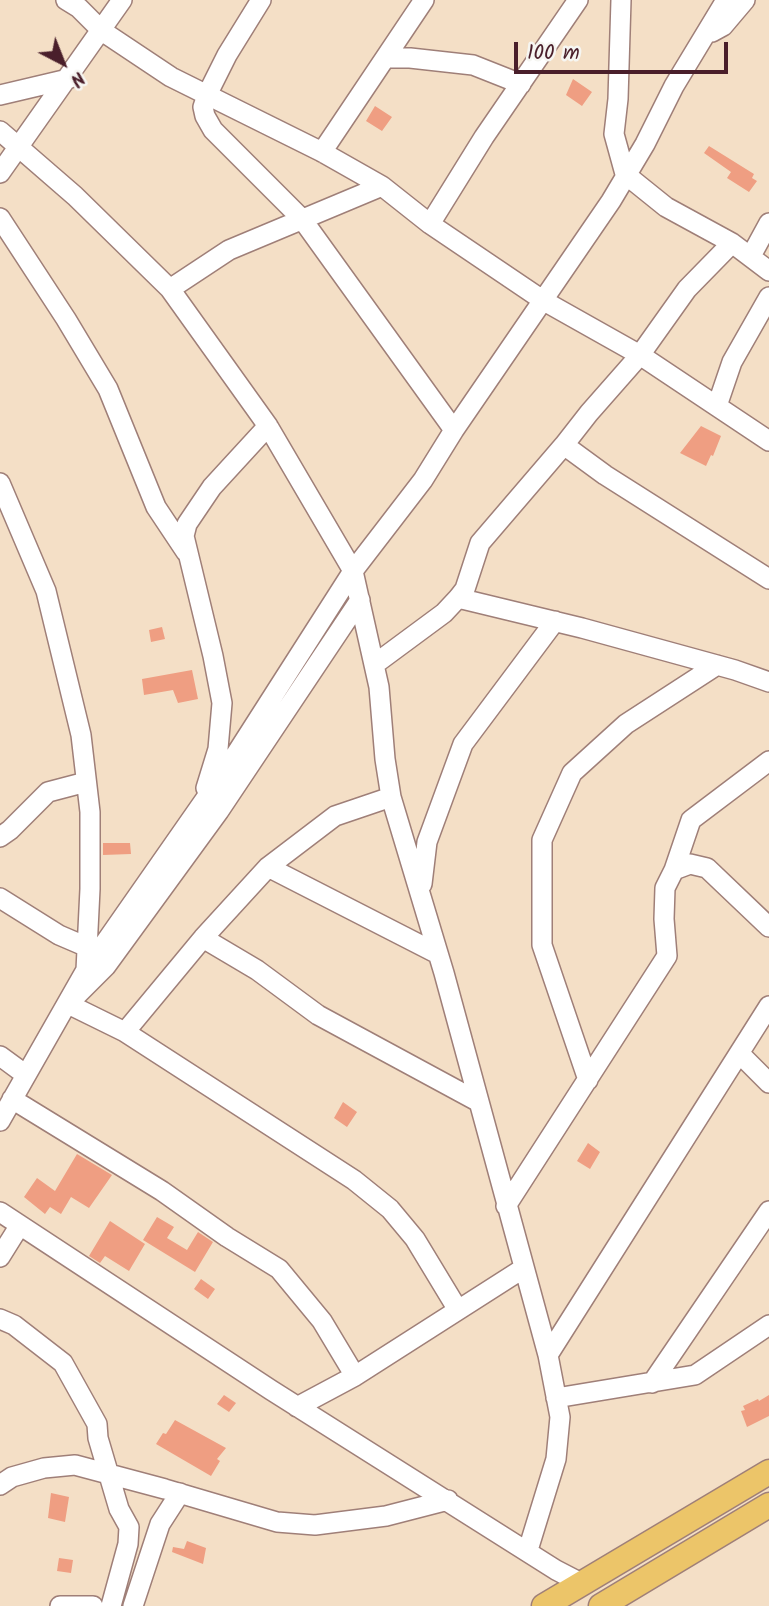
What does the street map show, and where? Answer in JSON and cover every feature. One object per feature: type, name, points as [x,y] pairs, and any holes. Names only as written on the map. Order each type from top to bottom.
[{"type":"main road","points":[[544,1606],[769,1472]]},
{"type":"main road","points":[[601,1606],[769,1505]]},
{"type":"street","points":[[66,0],[79,8],[102,31],[171,77],[322,152],[382,186],[430,224],[544,301],[640,355],[769,441]]},
{"type":"street","points":[[0,173],[122,0]]},
{"type":"street","points":[[261,0],[226,55],[207,95],[203,107],[205,116],[213,130],[289,203],[302,219],[454,430]]},
{"type":"street","points":[[322,152],[424,0]]},
{"type":"street","points":[[430,224],[578,0]]},
{"type":"street","points":[[621,0],[618,99],[614,134],[625,174],[666,207],[732,243],[769,271]]},
{"type":"street","points":[[0,1121],[86,970],[198,812],[353,571],[423,480],[454,430],[611,201],[645,145],[674,86],[726,0]]},
{"type":"street","points":[[705,35],[723,26],[745,0]]},
{"type":"street","points":[[385,58],[473,65],[521,83]]},
{"type":"street","points":[[0,95],[68,79]]},
{"type":"street","points":[[0,131],[75,196],[170,289],[268,426],[353,571],[375,664],[391,797],[421,893],[548,1355],[560,1417],[556,1458],[527,1550]]},
{"type":"street","points":[[170,289],[229,250],[382,186]]},
{"type":"street","points":[[0,218],[108,389],[156,507],[186,553]]},
{"type":"street","points":[[751,256],[769,223]]},
{"type":"street","points":[[375,664],[444,613],[458,598],[465,589],[480,543],[640,355],[687,289],[732,243]]},
{"type":"street","points":[[717,406],[732,362],[769,297]]},
{"type":"street","points":[[198,812],[218,749],[222,703],[184,536],[195,510],[212,486],[268,426]]},
{"type":"street","points":[[564,445],[605,475],[769,579]]},
{"type":"street","points":[[0,483],[46,591],[81,736],[90,812],[86,970]]},
{"type":"street","points":[[458,598],[555,621],[769,682]]},
{"type":"street","points":[[68,1004],[106,966],[219,811],[360,600]]},
{"type":"street","points":[[421,893],[427,842],[463,744],[555,621]]},
{"type":"street","points":[[587,1080],[542,945],[542,840],[572,773],[626,724],[717,665]]},
{"type":"street","points":[[506,1206],[667,956],[665,888],[691,820],[769,761]]},
{"type":"street","points":[[0,837],[48,792],[86,782]]},
{"type":"street","points":[[125,1032],[203,938],[268,867],[335,816],[391,797]]},
{"type":"street","points":[[674,870],[690,864],[707,868],[769,927]]},
{"type":"street","points":[[268,867],[438,954]]},
{"type":"street","points":[[0,898],[59,935],[87,947]]},
{"type":"street","points":[[203,938],[257,970],[318,1015],[477,1101]]},
{"type":"street","points":[[68,1004],[125,1032],[354,1180],[390,1209],[415,1239],[458,1310]]},
{"type":"street","points":[[548,1355],[769,1006]]},
{"type":"street","points":[[740,1054],[769,1083]]},
{"type":"street","points":[[0,1056],[26,1075]]},
{"type":"street","points":[[12,1099],[162,1191],[227,1237],[279,1269],[322,1321],[355,1376]]},
{"type":"street","points":[[652,1383],[769,1211]]},
{"type":"street","points":[[0,1212],[298,1407],[583,1584]]},
{"type":"street","points":[[0,1257],[20,1225]]},
{"type":"street","points":[[298,1407],[355,1376],[524,1268]]},
{"type":"street","points":[[0,1319],[14,1325],[63,1363],[97,1424],[98,1438],[119,1509],[129,1527],[128,1544],[111,1606]]},
{"type":"street","points":[[556,1398],[695,1375],[769,1325]]},
{"type":"street","points":[[0,1485],[12,1477],[44,1468],[75,1465],[277,1522],[315,1525],[386,1517],[448,1500]]},
{"type":"street","points":[[133,1606],[160,1524],[180,1493]]},
{"type":"street","points":[[60,1606],[93,1606]]},
{"type":"building","points":[[573,79],[592,92],[582,106],[566,95]]},
{"type":"building","points":[[375,106],[392,117],[382,131],[366,121]]},
{"type":"building","points":[[709,146],[754,174],[752,178],[757,181],[749,192],[727,178],[731,172],[704,153]]},
{"type":"building","points":[[701,426],[721,436],[706,466],[680,453]]},
{"type":"building","points":[[162,627],[165,639],[151,642],[149,630]]},
{"type":"building","points":[[192,670],[198,699],[178,703],[173,690],[144,695],[142,679]]},
{"type":"building","points":[[103,843],[130,843],[131,854],[103,855]]},
{"type":"building","points":[[343,1102],[357,1112],[347,1127],[334,1118]]},
{"type":"building","points":[[588,1143],[600,1152],[590,1169],[577,1161]]},
{"type":"building","points":[[77,1154],[112,1175],[89,1208],[71,1197],[61,1214],[50,1207],[45,1214],[24,1197],[37,1178],[55,1191]]},
{"type":"building","points":[[157,1217],[174,1227],[167,1238],[187,1250],[198,1232],[213,1242],[195,1272],[143,1240]]},
{"type":"building","points":[[110,1221],[145,1244],[129,1271],[105,1256],[100,1263],[89,1256]]},
{"type":"building","points":[[201,1279],[215,1289],[208,1299],[194,1289]]},
{"type":"building","points":[[224,1395],[236,1403],[229,1412],[217,1404]]},
{"type":"building","points":[[769,1395],[769,1416],[747,1427],[741,1411],[745,1410],[743,1406]]},
{"type":"building","points":[[175,1420],[226,1448],[217,1459],[220,1461],[211,1476],[156,1444]]},
{"type":"building","points":[[51,1493],[69,1497],[65,1522],[48,1518]]},
{"type":"building","points":[[187,1541],[206,1548],[203,1564],[172,1552],[173,1547],[184,1549]]},
{"type":"building","points":[[59,1558],[73,1560],[71,1573],[57,1571]]}]
